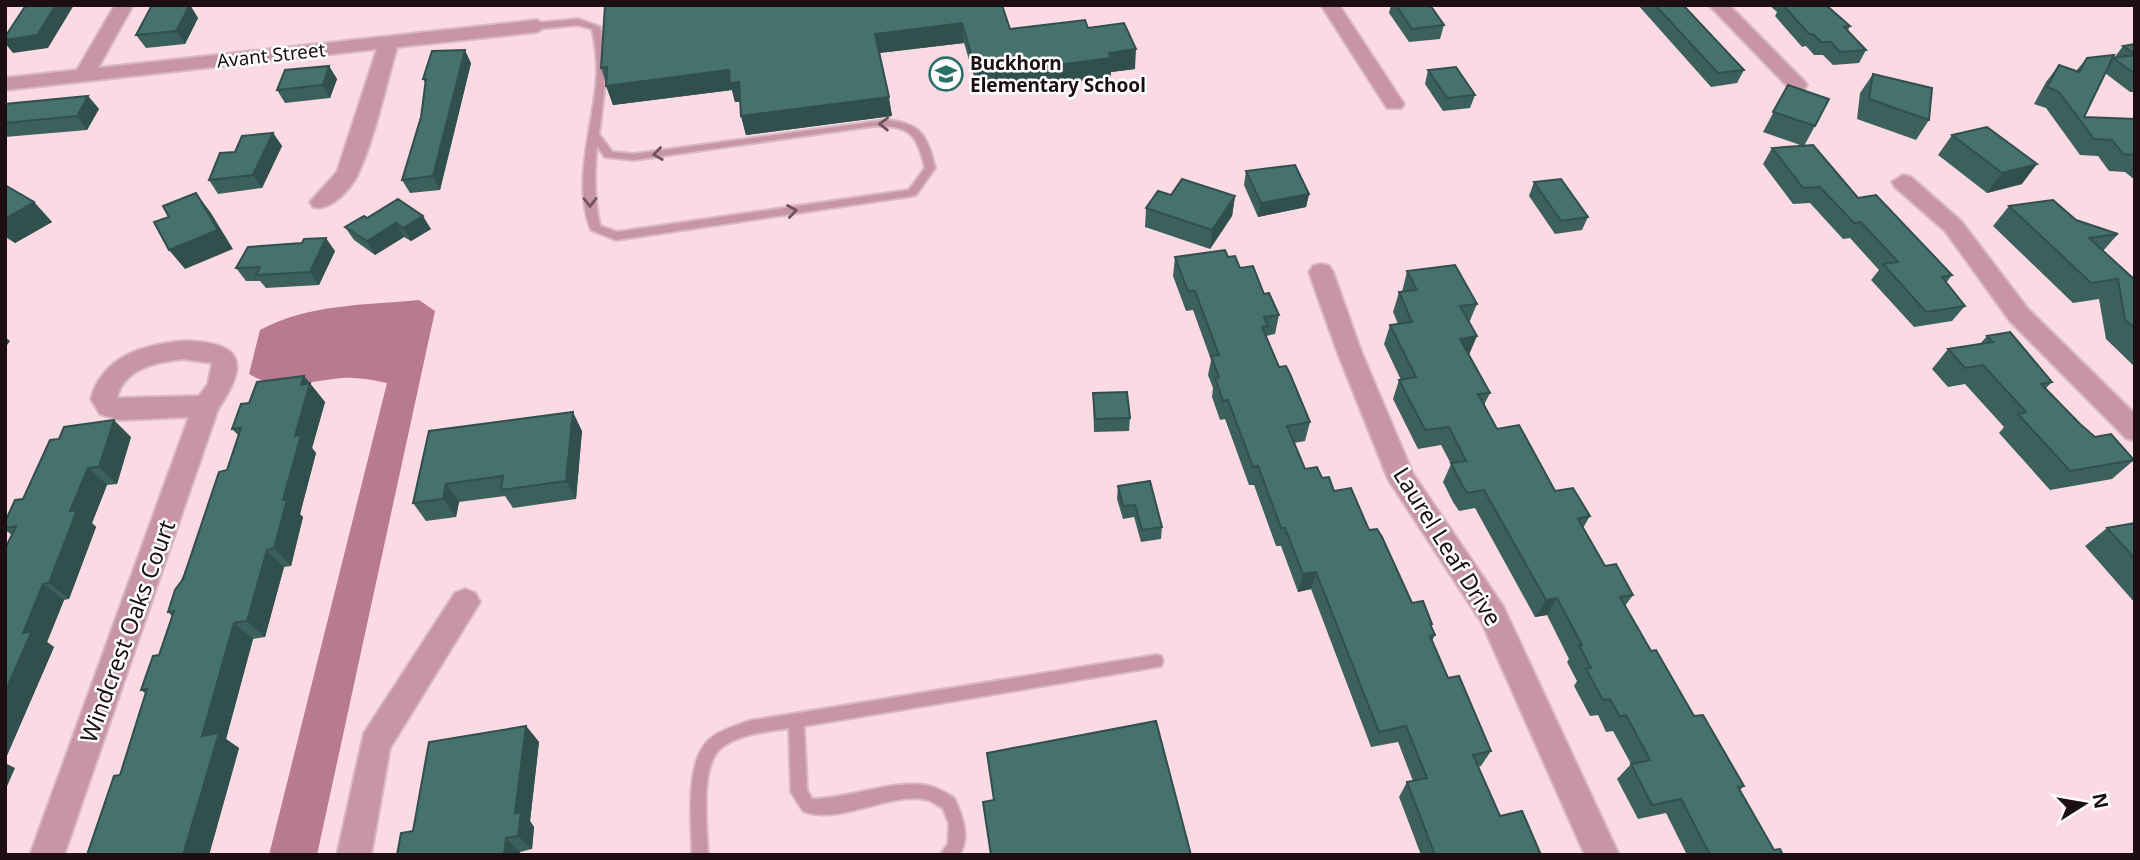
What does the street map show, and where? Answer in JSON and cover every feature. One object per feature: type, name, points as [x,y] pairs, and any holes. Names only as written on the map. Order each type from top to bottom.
[{"type":"street","points":[[85,74],[124,5]]},
{"type":"street","points":[[1330,5],[1394,104]]},
{"type":"street","points":[[1718,5],[1797,85]]},
{"type":"street","name":"Avant Street","points":[[5,84],[537,26]]},
{"type":"street","points":[[321,202],[347,174],[389,43]]},
{"type":"street","points":[[1903,182],[1953,226],[2018,315],[2135,431]]},
{"type":"street","name":"Laurel Leaf Drive","points":[[1321,272],[1349,351],[1402,479],[1493,615],[1602,855]]},
{"type":"street","name":"Windcrest Oaks Court","points":[[47,855],[206,406]]},
{"type":"street","points":[[354,855],[375,744],[465,602]]},
{"type":"lane","points":[[537,26],[578,22],[596,27],[601,43],[594,134],[589,210],[595,228],[616,236],[912,194],[930,168],[925,142],[915,129],[898,124],[878,122],[634,157],[608,155],[594,134]]},
{"type":"lane","points":[[700,855],[700,791],[703,765],[710,748],[727,737],[749,728],[1156,661]]},
{"type":"lane","points":[[796,720],[799,792],[807,806],[828,808],[902,794],[928,793],[949,803],[957,824],[956,846],[948,855]]},
{"type":"shaded area","points":[[419,300],[435,311],[317,855],[269,855],[387,383],[342,378],[283,384],[272,383],[249,374],[260,330],[278,321],[317,310]]},
{"type":"building","points":[[26,5],[56,5],[37,35],[5,40],[5,37]]},
{"type":"building","points":[[152,5],[190,5],[176,31],[136,35]]},
{"type":"building","points":[[605,5],[1002,5],[1010,29],[1085,20],[1088,28],[1124,23],[1136,49],[1109,53],[1111,58],[1004,72],[1002,67],[976,71],[962,23],[875,34],[889,97],[741,116],[739,82],[730,83],[729,70],[606,86],[607,67],[601,68]]},
{"type":"building","points":[[1396,5],[1430,5],[1444,25],[1412,29]]},
{"type":"building","points":[[1655,5],[1683,5],[1744,70],[1718,73]]},
{"type":"building","points":[[1783,5],[1826,5],[1850,26],[1844,27],[1866,50],[1840,52],[1831,42],[1821,42],[1813,34],[1809,34]]},
{"type":"building","points":[[2135,44],[2135,54],[2123,46]]},
{"type":"building","points":[[465,50],[433,176],[402,180],[421,117],[426,79],[423,79],[432,51]]},
{"type":"building","points":[[2114,55],[2084,117],[2135,119],[2135,155],[2123,154],[2112,140],[2094,139],[2059,92],[2047,87],[2059,65],[2079,72],[2087,58]]},
{"type":"building","points":[[2135,55],[2135,74],[2113,58]]},
{"type":"building","points":[[329,66],[323,85],[277,90],[285,70]]},
{"type":"building","points":[[1456,67],[1475,95],[1447,98],[1428,70]]},
{"type":"building","points":[[1873,74],[1932,88],[1929,120],[1869,99]]},
{"type":"building","points":[[1788,85],[1829,99],[1815,126],[1773,112]]},
{"type":"building","points":[[88,96],[77,116],[5,123],[5,104]]},
{"type":"building","points":[[1987,127],[2037,164],[2002,173],[1952,135]]},
{"type":"building","points":[[273,133],[253,175],[209,180],[220,153],[235,152],[242,136]]},
{"type":"building","points":[[1813,145],[1858,198],[1876,195],[1952,275],[1942,277],[1965,306],[1926,312],[1883,264],[1898,262],[1861,222],[1854,223],[1820,187],[1803,188],[1772,148]]},
{"type":"building","points":[[1295,165],[1309,194],[1261,203],[1246,171]]},
{"type":"building","points":[[1182,179],[1235,196],[1212,230],[1146,208],[1158,191],[1171,195]]},
{"type":"building","points":[[1561,179],[1588,217],[1561,221],[1534,182]]},
{"type":"building","points":[[5,185],[34,202],[5,219]]},
{"type":"building","points":[[196,193],[218,230],[169,250],[154,222],[169,217],[163,206]]},
{"type":"building","points":[[398,199],[423,216],[403,228],[396,223],[367,241],[345,227],[364,216],[367,218]]},
{"type":"building","points":[[2053,200],[2076,220],[2118,234],[2089,238],[2135,280],[2135,328],[2125,320],[2118,279],[2091,283],[2009,206]]},
{"type":"building","points":[[326,238],[310,272],[256,275],[260,267],[236,268],[248,247],[302,243],[304,239]]},
{"type":"building","points":[[1225,250],[1228,257],[1235,256],[1240,268],[1253,266],[1264,294],[1269,293],[1279,315],[1264,317],[1268,326],[1262,327],[1279,367],[1286,366],[1310,422],[1287,426],[1305,469],[1317,467],[1322,478],[1329,477],[1334,491],[1351,488],[1369,530],[1377,529],[1382,537],[1412,603],[1423,601],[1435,635],[1430,636],[1448,678],[1459,676],[1491,751],[1473,755],[1500,816],[1522,811],[1541,855],[1435,855],[1407,782],[1427,778],[1406,726],[1379,732],[1316,572],[1303,574],[1285,528],[1281,528],[1258,466],[1253,467],[1228,400],[1223,401],[1215,378],[1219,377],[1211,356],[1219,355],[1195,291],[1188,291],[1175,257]]},
{"type":"building","points":[[1455,265],[1477,304],[1460,306],[1477,336],[1460,339],[1490,393],[1478,394],[1497,429],[1519,425],[1555,491],[1573,488],[1590,516],[1578,519],[1605,566],[1616,564],[1633,595],[1620,597],[1651,651],[1656,650],[1694,716],[1703,715],[1744,786],[1738,787],[1774,850],[1780,849],[1783,855],[1710,855],[1681,799],[1652,805],[1631,764],[1650,760],[1626,715],[1620,717],[1610,699],[1603,700],[1586,669],[1591,668],[1579,645],[1582,645],[1557,598],[1546,600],[1484,490],[1467,493],[1451,463],[1466,461],[1449,427],[1425,430],[1399,380],[1416,377],[1390,325],[1412,322],[1399,292],[1417,290],[1407,271]]},
{"type":"building","points":[[2010,332],[2052,382],[2041,384],[2095,437],[2111,434],[2134,460],[2070,471],[2018,414],[2026,412],[1983,365],[1965,368],[1948,349],[1993,342],[1987,336]]},
{"type":"building","points":[[304,376],[301,385],[310,383],[295,436],[301,435],[283,500],[287,500],[274,548],[267,550],[247,621],[234,623],[202,736],[219,733],[183,855],[87,855],[114,776],[120,775],[147,689],[141,690],[153,656],[159,655],[174,611],[168,612],[175,590],[183,579],[219,472],[227,470],[241,428],[232,429],[241,404],[249,403],[257,382]]},
{"type":"building","points":[[1127,392],[1130,418],[1095,419],[1093,393]]},
{"type":"building","points":[[573,412],[566,481],[501,490],[503,476],[446,484],[443,499],[413,503],[429,431]]},
{"type":"building","points":[[114,420],[99,467],[88,468],[70,511],[77,510],[49,583],[43,584],[23,633],[32,631],[5,692],[5,549],[16,526],[5,528],[5,522],[15,500],[23,499],[50,440],[59,439],[64,427]]},
{"type":"building","points":[[1150,481],[1162,527],[1142,530],[1135,505],[1123,506],[1118,486]]},
{"type":"building","points":[[2135,523],[2135,559],[2107,528]]},
{"type":"building","points":[[1156,721],[1191,855],[991,855],[983,802],[994,800],[987,753]]},
{"type":"building","points":[[526,726],[515,813],[521,812],[518,836],[506,838],[504,855],[397,855],[401,833],[413,831],[429,742]]},
{"type":"place","name":"Buckhorn Elementary School","points":[[946,74]]}]
